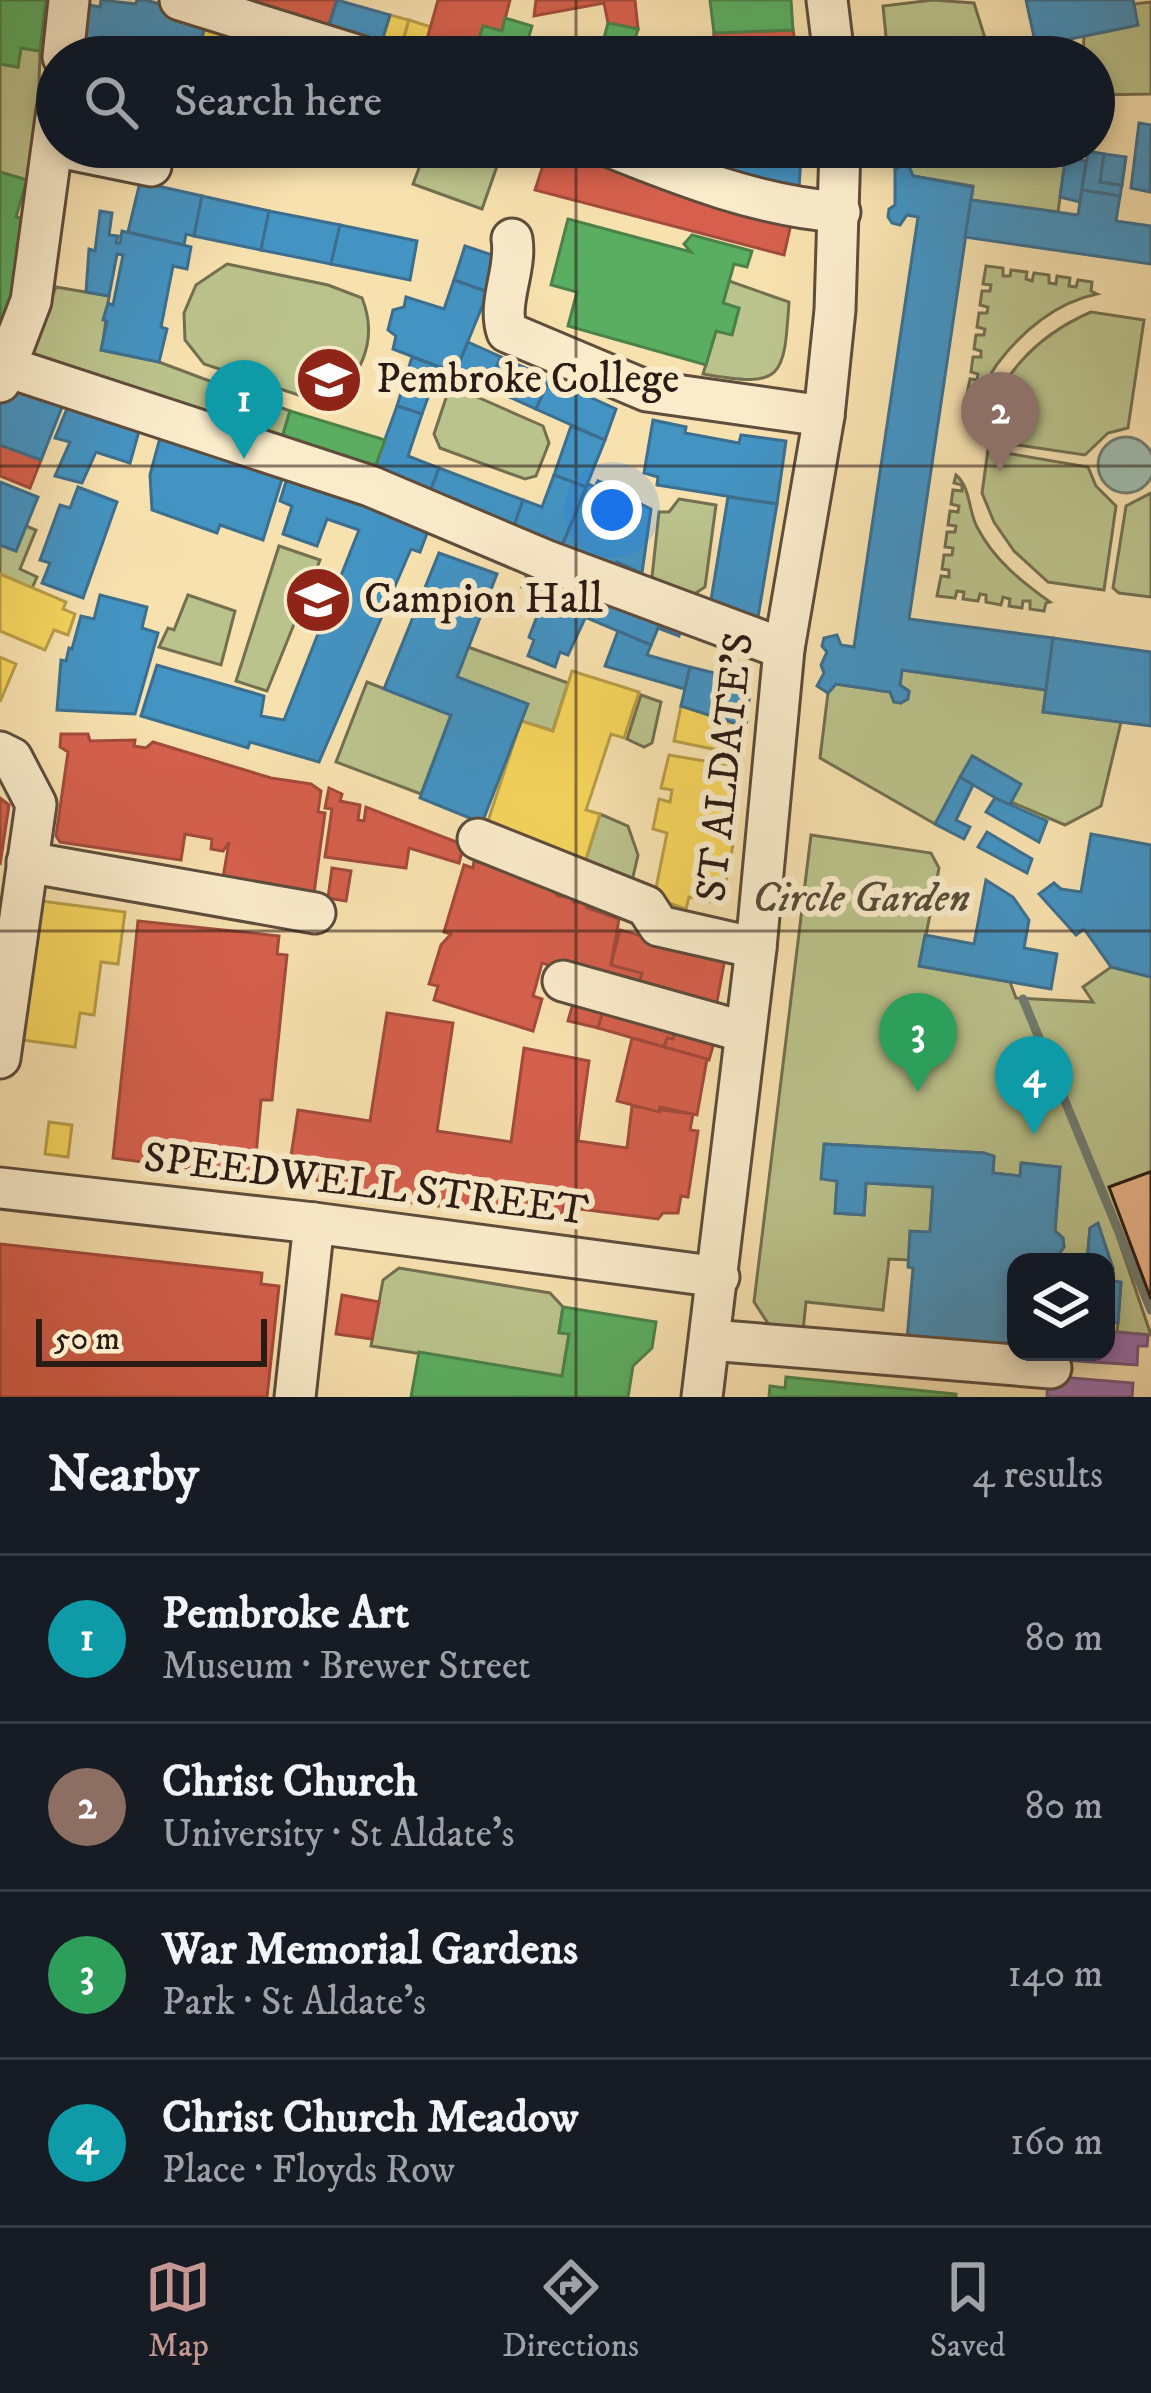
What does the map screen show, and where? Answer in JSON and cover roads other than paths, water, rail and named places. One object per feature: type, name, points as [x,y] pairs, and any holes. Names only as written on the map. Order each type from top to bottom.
[{"type":"street","points":[[65,36],[69,0]]},
{"type":"street","points":[[180,0],[296,36]]},
{"type":"street","points":[[827,0],[831,36]]},
{"type":"street","points":[[51,168],[31,302],[3,374],[370,486],[545,560],[784,649]]},
{"type":"street","points":[[661,168],[809,209],[841,212]]},
{"type":"street","name":"ST ALDATE'S","points":[[702,1397],[756,948],[784,649],[824,416],[840,168]]},
{"type":"street","points":[[512,239],[516,255],[502,316],[507,332],[647,391],[824,416]]},
{"type":"street","points":[[0,752],[12,758],[36,804],[0,1058]]},
{"type":"street","points":[[478,839],[646,906],[659,926],[756,948]]},
{"type":"street","points":[[27,862],[315,913]]},
{"type":"street","points":[[563,981],[745,1032]]},
{"type":"street","name":"SPEEDWELL STREET","points":[[3,1182],[719,1277]]},
{"type":"street","points":[[295,1397],[314,1223]]},
{"type":"street","points":[[710,1340],[1051,1369]]},
{"type":"waterway","points":[[1023,999],[1151,1310]]},
{"type":"place","name":"Pembroke College","points":[[329,380]]},
{"type":"place","name":"Pembroke Art","points":[[244,459]]},
{"type":"place","name":"Christ Church","points":[[1000,471]]},
{"type":"place","name":"Campion Hall","points":[[318,600]]},
{"type":"place","name":"War Memorial Gardens","points":[[918,1092]]},
{"type":"place","name":"Christ Church Meadow","points":[[1034,1135]]},
{"type":"park label","name":"Circle Garden","points":[[861,899]]}]
